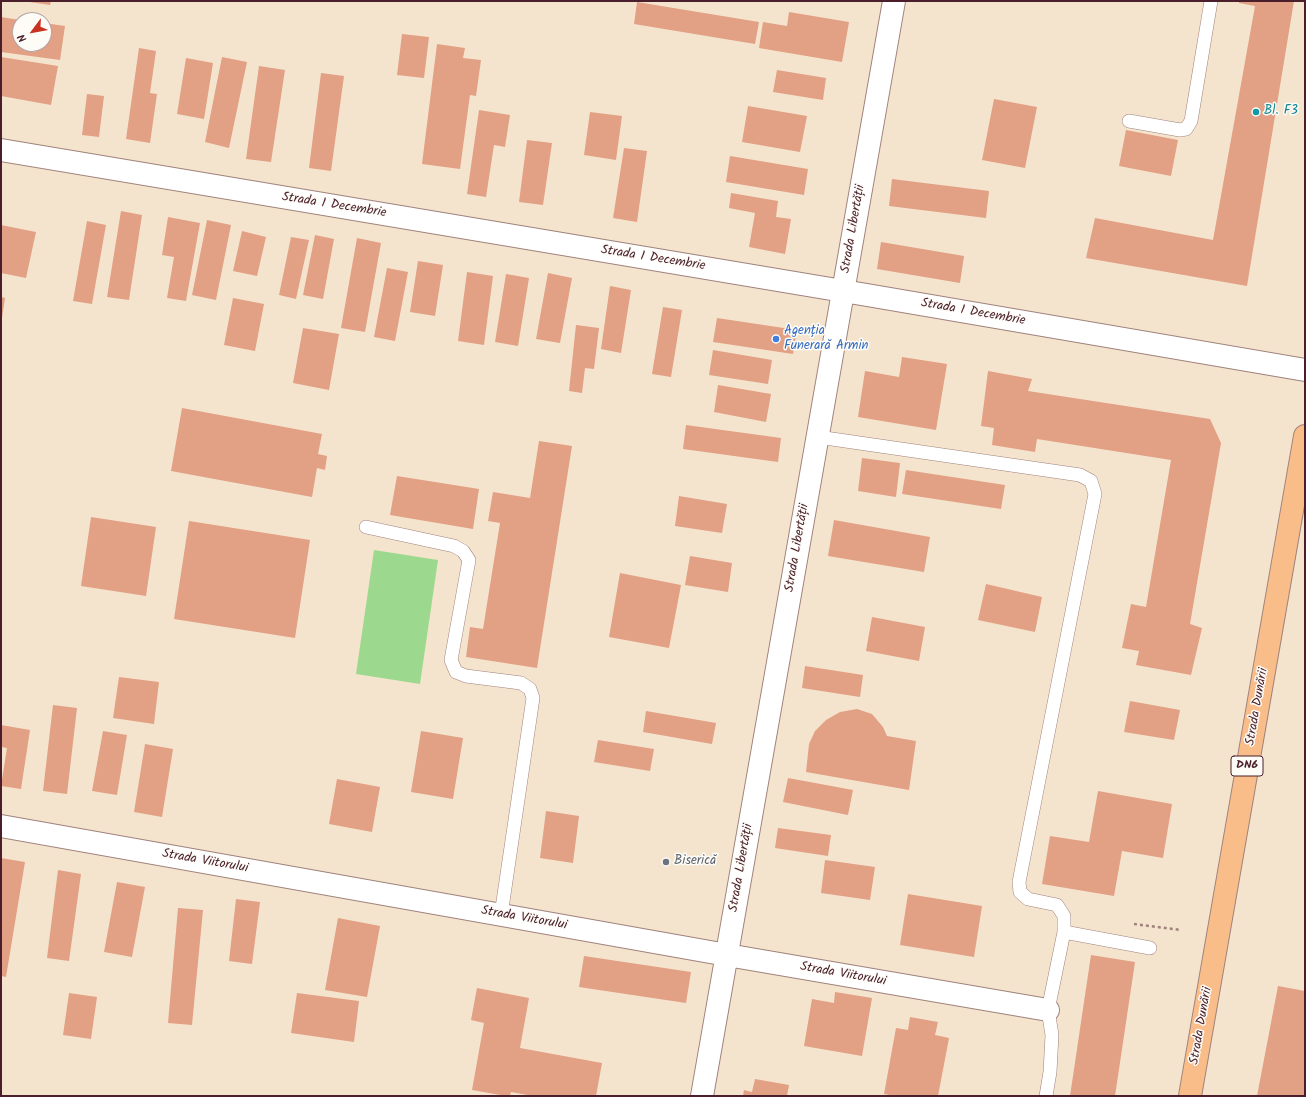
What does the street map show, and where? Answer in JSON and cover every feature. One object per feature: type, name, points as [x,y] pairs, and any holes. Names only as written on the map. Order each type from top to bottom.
[{"type":"main road","name":"Strada Dunării","points":[[1190,1096],[1305,436]]},
{"type":"street","name":"Strada Libertății","points":[[702,1096],[894,1]]},
{"type":"street","name":"Strada 1 Decembrie","points":[[1,150],[1305,370]]},
{"type":"street","name":"Strada Viitorului","points":[[1,826],[727,955],[1048,1010]]},
{"type":"lane","points":[[1129,121],[1180,130],[1186,129],[1191,121],[1211,1]]},
{"type":"lane","points":[[818,437],[1080,475],[1091,481],[1095,494],[1019,882],[1020,892],[1028,899],[1057,905],[1064,916],[1064,932],[1048,1010],[1052,1035],[1050,1072],[1046,1096]]},
{"type":"lane","points":[[366,527],[454,546],[463,551],[469,560],[451,660],[456,672],[466,676],[521,683],[530,689],[533,698],[501,915]]},
{"type":"lane","points":[[1064,932],[1150,948]]},
{"type":"green space","points":[[374,550],[438,560],[420,684],[356,674]]},
{"type":"building","points":[[23,1],[51,1],[50,5]]},
{"type":"building","name":"Bl. F3","points":[[1239,1],[1294,1],[1247,286],[1086,258],[1095,218],[1213,240],[1255,6],[1239,3]]},
{"type":"building","points":[[637,2],[759,22],[755,44],[634,24]]},
{"type":"building","points":[[789,12],[849,22],[842,62],[759,48],[763,22],[787,26]]},
{"type":"building","points":[[1,17],[12,19],[12,52],[52,52],[52,24],[65,26],[60,60],[1,52]]},
{"type":"building","points":[[402,34],[429,37],[424,78],[397,75]]},
{"type":"building","points":[[437,44],[465,48],[463,58],[481,60],[476,96],[470,95],[460,169],[422,164]]},
{"type":"building","points":[[139,48],[156,51],[150,93],[157,94],[150,143],[126,139]]},
{"type":"building","points":[[1,57],[58,66],[51,105],[1,96]]},
{"type":"building","points":[[222,57],[247,62],[229,148],[205,142]]},
{"type":"building","points":[[186,58],[213,63],[204,119],[177,114]]},
{"type":"building","points":[[259,66],[285,70],[271,162],[246,159]]},
{"type":"building","points":[[777,70],[826,78],[823,100],[773,92]]},
{"type":"building","points":[[321,73],[344,76],[331,171],[309,168]]},
{"type":"building","points":[[87,94],[104,96],[99,137],[82,135]]},
{"type":"building","points":[[994,99],[1037,107],[1025,168],[982,160]]},
{"type":"building","points":[[748,106],[807,116],[800,152],[742,142]]},
{"type":"building","points":[[479,110],[510,115],[505,147],[494,145],[486,197],[467,194]]},
{"type":"building","points":[[590,112],[622,116],[616,160],[584,155]]},
{"type":"building","points":[[1126,130],[1178,140],[1171,176],[1119,166]]},
{"type":"building","points":[[527,140],[552,143],[543,205],[519,202]]},
{"type":"building","points":[[624,148],[647,151],[637,222],[613,218]]},
{"type":"building","points":[[730,156],[808,169],[804,195],[726,182]]},
{"type":"building","points":[[892,179],[989,191],[986,218],[889,206]]},
{"type":"building","points":[[731,193],[778,201],[776,217],[791,219],[785,254],[749,247],[755,213],[729,208]]},
{"type":"building","points":[[121,211],[142,215],[129,300],[107,297]]},
{"type":"building","points":[[168,217],[200,223],[186,301],[167,298],[174,257],[162,255]]},
{"type":"building","points":[[207,220],[231,225],[216,300],[192,295]]},
{"type":"building","points":[[87,221],[106,225],[92,304],[73,301]]},
{"type":"building","points":[[1,225],[36,232],[26,278],[1,273]]},
{"type":"building","points":[[242,231],[266,237],[257,276],[233,271]]},
{"type":"building","points":[[315,235],[334,239],[323,299],[303,295]]},
{"type":"building","points":[[291,237],[309,240],[296,299],[279,295]]},
{"type":"building","points":[[357,238],[381,243],[365,332],[341,328]]},
{"type":"building","points":[[881,242],[964,256],[960,283],[877,269]]},
{"type":"building","points":[[418,261],[443,265],[435,316],[410,312]]},
{"type":"building","points":[[387,268],[408,272],[395,341],[374,337]]},
{"type":"building","points":[[467,272],[493,276],[484,345],[458,341]]},
{"type":"building","points":[[548,273],[572,278],[560,343],[536,339]]},
{"type":"building","points":[[506,274],[529,278],[518,346],[495,342]]},
{"type":"building","points":[[610,286],[631,290],[621,353],[601,349]]},
{"type":"building","points":[[1,297],[5,298],[2,318],[1,318]]},
{"type":"building","points":[[233,298],[264,304],[255,351],[224,345]]},
{"type":"building","points":[[663,307],[682,310],[671,377],[652,374]]},
{"type":"building","points":[[717,318],[797,330],[793,354],[713,342]]},
{"type":"building","points":[[576,325],[599,328],[594,369],[585,368],[582,393],[569,391]]},
{"type":"building","points":[[303,328],[339,334],[329,390],[293,383]]},
{"type":"building","points":[[713,350],[772,360],[768,384],[709,375]]},
{"type":"building","points":[[902,357],[947,364],[936,430],[858,417],[865,371],[899,377]]},
{"type":"building","points":[[988,371],[1032,379],[1028,391],[1210,419],[1221,443],[1190,624],[1202,628],[1191,675],[1136,665],[1139,651],[1122,648],[1131,604],[1146,607],[1171,460],[1037,439],[1035,452],[992,445],[994,428],[981,426]]},
{"type":"building","points":[[718,385],[771,394],[766,422],[714,412]]},
{"type":"building","points":[[182,408],[322,434],[318,454],[327,456],[325,470],[317,468],[312,497],[171,471]]},
{"type":"building","points":[[686,425],[781,438],[778,462],[683,449]]},
{"type":"building","points":[[539,441],[572,446],[537,668],[466,657],[470,627],[483,629],[500,523],[488,521],[493,492],[530,498]]},
{"type":"building","points":[[862,458],[900,463],[896,497],[858,491]]},
{"type":"building","points":[[906,470],[1005,485],[1001,509],[902,494]]},
{"type":"building","points":[[397,476],[479,489],[473,529],[390,515]]},
{"type":"building","points":[[679,496],[727,504],[722,533],[675,526]]},
{"type":"building","points":[[91,517],[156,527],[146,596],[81,586]]},
{"type":"building","points":[[834,520],[930,537],[924,572],[828,556]]},
{"type":"building","points":[[189,521],[310,540],[295,638],[174,619]]},
{"type":"building","points":[[690,556],[732,563],[728,592],[685,585]]},
{"type":"building","points":[[620,573],[681,585],[669,648],[609,637]]},
{"type":"building","points":[[986,584],[1042,597],[1035,632],[978,620]]},
{"type":"building","points":[[872,617],[925,627],[919,661],[866,651]]},
{"type":"building","points":[[805,666],[863,675],[860,697],[802,688]]},
{"type":"building","points":[[119,677],[159,682],[154,724],[113,718]]},
{"type":"building","points":[[1130,701],[1180,710],[1174,740],[1124,732]]},
{"type":"building","points":[[53,705],[77,708],[67,794],[43,791]]},
{"type":"building","points":[[857,709],[872,714],[883,727],[887,736],[916,741],[909,790],[806,772],[809,744],[815,731],[826,720],[840,712]]},
{"type":"building","points":[[646,711],[716,723],[712,744],[643,732]]},
{"type":"building","points":[[1,725],[30,730],[21,789],[1,786],[7,748],[1,747]]},
{"type":"building","points":[[103,731],[127,735],[117,795],[92,791]]},
{"type":"building","points":[[421,731],[463,738],[453,799],[411,792]]},
{"type":"building","points":[[598,740],[654,749],[650,771],[594,762]]},
{"type":"building","points":[[145,744],[173,749],[162,817],[134,812]]},
{"type":"building","points":[[788,778],[853,790],[848,815],[783,802]]},
{"type":"building","points":[[337,779],[380,787],[372,832],[329,824]]},
{"type":"building","points":[[1098,791],[1172,804],[1163,858],[1122,851],[1114,896],[1042,884],[1050,836],[1089,842]]},
{"type":"building","points":[[546,811],[579,816],[573,863],[540,858]]},
{"type":"building","points":[[778,828],[831,835],[828,856],[775,848]]},
{"type":"building","points":[[1,858],[25,862],[6,977],[1,976]]},
{"type":"building","points":[[825,860],[875,867],[870,900],[821,893]]},
{"type":"building","points":[[58,870],[81,874],[69,961],[47,958]]},
{"type":"building","points":[[117,882],[145,887],[132,957],[104,952]]},
{"type":"building","points":[[908,894],[982,906],[974,957],[900,945]]},
{"type":"building","points":[[236,899],[260,902],[252,964],[229,961]]},
{"type":"building","points":[[178,908],[203,910],[192,1025],[168,1023]]},
{"type":"building","points":[[338,918],[380,926],[367,997],[325,990]]},
{"type":"building","points":[[1091,955],[1135,962],[1115,1096],[1070,1096]]},
{"type":"building","points":[[584,956],[691,972],[686,1003],[579,987]]},
{"type":"building","points":[[1278,986],[1305,991],[1304,1096],[1257,1096]]},
{"type":"building","points":[[477,988],[529,998],[520,1048],[602,1063],[596,1096],[533,1096],[511,1092],[510,1096],[506,1096],[472,1090],[484,1023],[471,1020]]},
{"type":"building","points":[[835,992],[872,998],[862,1056],[804,1046],[812,999],[834,1003]]},
{"type":"building","points":[[69,993],[97,997],[91,1039],[63,1035]]},
{"type":"building","points":[[297,993],[359,1001],[354,1042],[291,1033]]},
{"type":"building","points":[[910,1017],[938,1022],[935,1035],[949,1038],[938,1096],[895,1096],[884,1094],[896,1028],[908,1030]]},
{"type":"building","points":[[755,1079],[789,1085],[787,1096],[743,1096],[744,1090],[752,1092]]},
{"type":"place","name":"Bl. F3","points":[[1256,112]]},
{"type":"place","name":"Agenția Funerară Armin","points":[[776,339]]},
{"type":"place","name":"Biserică","points":[[666,862]]}]
